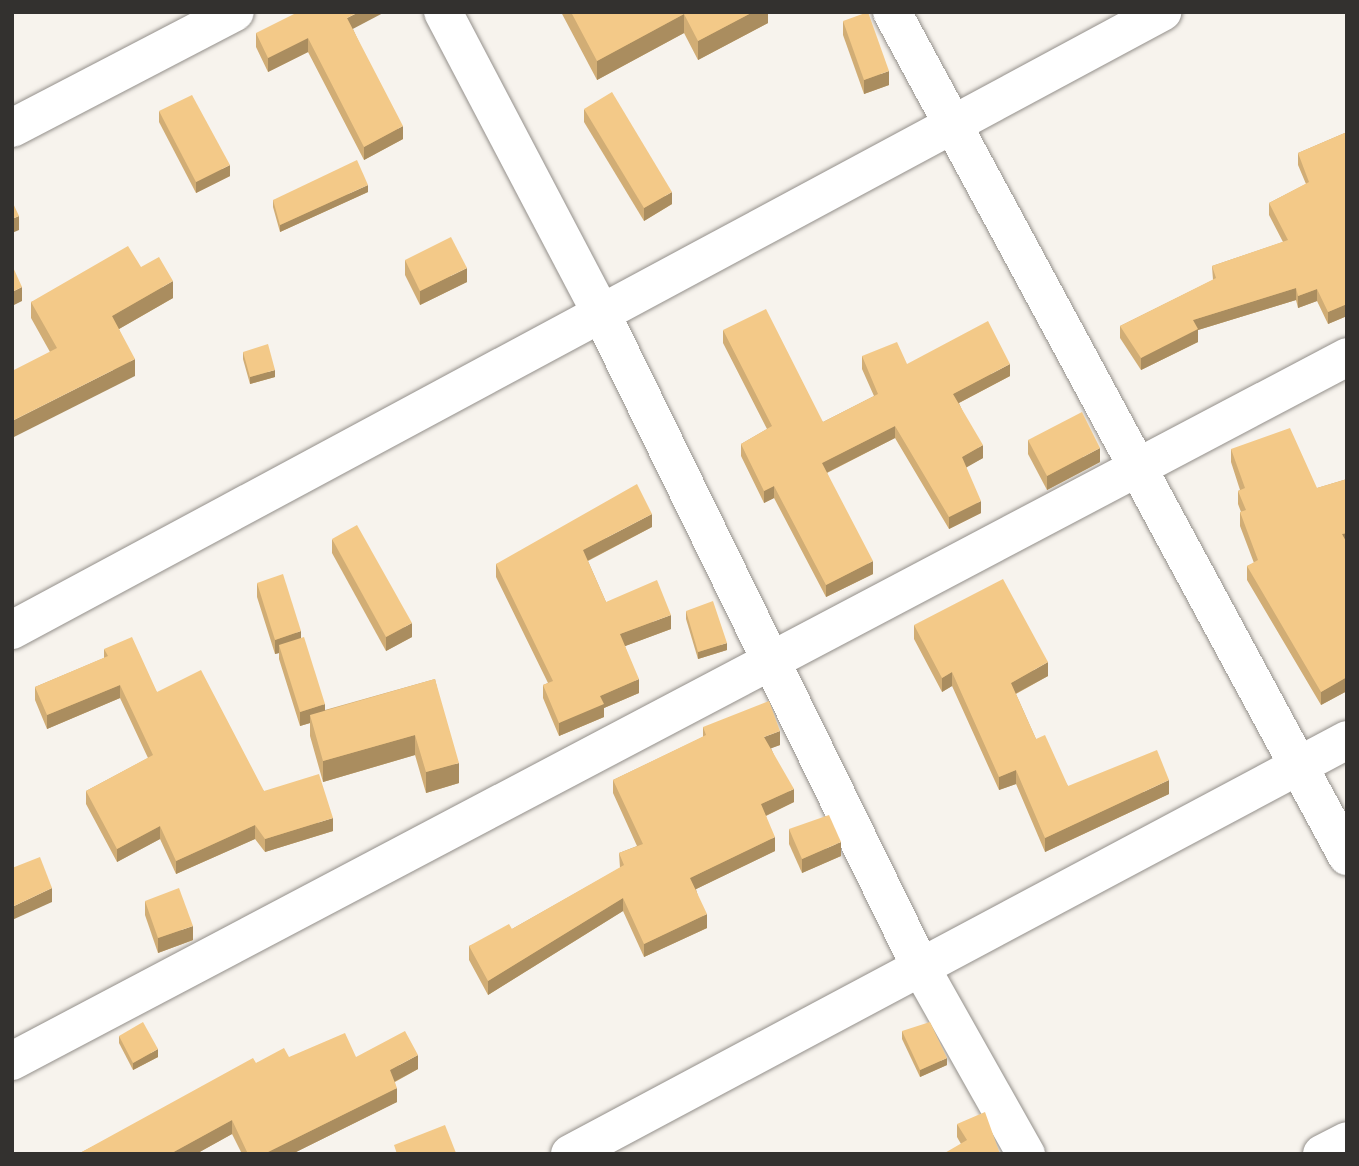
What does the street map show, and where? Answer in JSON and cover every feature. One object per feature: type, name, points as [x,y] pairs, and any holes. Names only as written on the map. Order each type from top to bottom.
[{"type":"street","points":[[12,128],[235,12]]},
{"type":"street","points":[[443,12],[601,315],[921,968],[1026,1154]]},
{"type":"street","points":[[892,12],[1133,469],[1302,764],[1347,856]]},
{"type":"street","points":[[12,630],[1162,12]]},
{"type":"street","points":[[12,1060],[1347,357]]},
{"type":"street","points":[[570,1154],[1347,740]]},
{"type":"street","points":[[1322,1154],[1347,1141]]},
{"type":"building","points":[[298,12],[359,12],[347,18],[403,126],[364,147],[308,38],[268,58],[256,33]]},
{"type":"building","points":[[571,12],[753,12],[698,41],[684,14],[597,61]]},
{"type":"building","points":[[868,12],[889,71],[864,80],[843,21]]},
{"type":"building","points":[[612,92],[672,192],[644,208],[584,109]]},
{"type":"building","points":[[192,95],[230,165],[196,182],[159,111]]},
{"type":"building","points":[[1347,132],[1347,304],[1328,312],[1317,289],[1298,296],[1296,288],[1193,320],[1198,329],[1141,358],[1120,326],[1216,278],[1212,266],[1288,240],[1269,203],[1309,182],[1298,153]]},
{"type":"building","points":[[357,160],[368,185],[280,225],[273,200]]},
{"type":"building","points":[[12,201],[19,216],[12,219]]},
{"type":"building","points":[[451,237],[467,268],[420,291],[405,260]]},
{"type":"building","points":[[128,246],[141,267],[159,257],[173,281],[112,316],[135,359],[12,421],[12,371],[57,348],[31,302]]},
{"type":"building","points":[[12,265],[22,287],[12,292]]},
{"type":"building","points":[[766,309],[823,422],[878,394],[862,356],[897,342],[907,364],[988,321],[1010,364],[953,394],[983,445],[962,457],[981,501],[949,517],[895,426],[822,463],[873,561],[826,585],[774,486],[764,491],[741,444],[772,426],[723,330]]},
{"type":"building","points":[[268,344],[275,370],[250,377],[243,352]]},
{"type":"building","points":[[1082,412],[1100,448],[1047,476],[1028,440]]},
{"type":"building","points":[[1290,428],[1317,488],[1347,479],[1347,533],[1342,534],[1347,543],[1347,677],[1321,692],[1247,566],[1258,560],[1240,512],[1246,510],[1238,491],[1245,488],[1231,449]]},
{"type":"building","points":[[637,484],[652,514],[583,550],[606,602],[657,580],[671,615],[620,634],[639,679],[600,696],[604,704],[559,723],[543,685],[553,681],[496,564]]},
{"type":"building","points":[[357,525],[412,623],[386,637],[332,539]]},
{"type":"building","points":[[283,574],[301,631],[275,640],[257,583]]},
{"type":"building","points":[[1003,579],[1048,662],[1011,683],[1036,739],[1045,735],[1068,786],[1157,750],[1169,780],[1045,838],[1016,770],[999,777],[952,672],[942,678],[914,625]]},
{"type":"building","points":[[713,601],[727,643],[698,652],[686,611]]},
{"type":"building","points":[[132,637],[157,692],[201,670],[264,791],[319,774],[333,818],[265,839],[255,825],[176,861],[160,826],[117,849],[86,791],[153,755],[120,685],[47,715],[35,687],[108,656],[104,649]]},
{"type":"building","points":[[304,637],[325,704],[300,712],[279,645]]},
{"type":"building","points":[[435,679],[459,763],[426,772],[415,735],[323,761],[310,715]]},
{"type":"building","points":[[769,701],[780,731],[764,737],[794,789],[761,804],[775,837],[690,878],[707,914],[644,944],[623,898],[488,981],[469,946],[509,924],[512,929],[624,865],[619,853],[643,844],[613,780],[706,735],[703,727]]},
{"type":"building","points":[[829,815],[841,842],[802,859],[789,829]]},
{"type":"building","points":[[40,857],[52,888],[12,907],[12,868]]},
{"type":"building","points":[[179,888],[193,926],[158,938],[145,901]]},
{"type":"building","points":[[143,1022],[158,1049],[133,1063],[119,1036]]},
{"type":"building","points":[[930,1022],[947,1058],[920,1070],[902,1031]]},
{"type":"building","points":[[405,1031],[418,1055],[390,1070],[397,1088],[264,1154],[248,1154],[232,1120],[170,1154],[78,1154],[253,1058],[256,1063],[284,1048],[289,1057],[345,1033],[356,1057]]},
{"type":"building","points":[[985,1112],[1000,1154],[943,1154],[967,1140],[957,1124]]},
{"type":"building","points":[[445,1125],[456,1153],[397,1154],[394,1145]]}]
